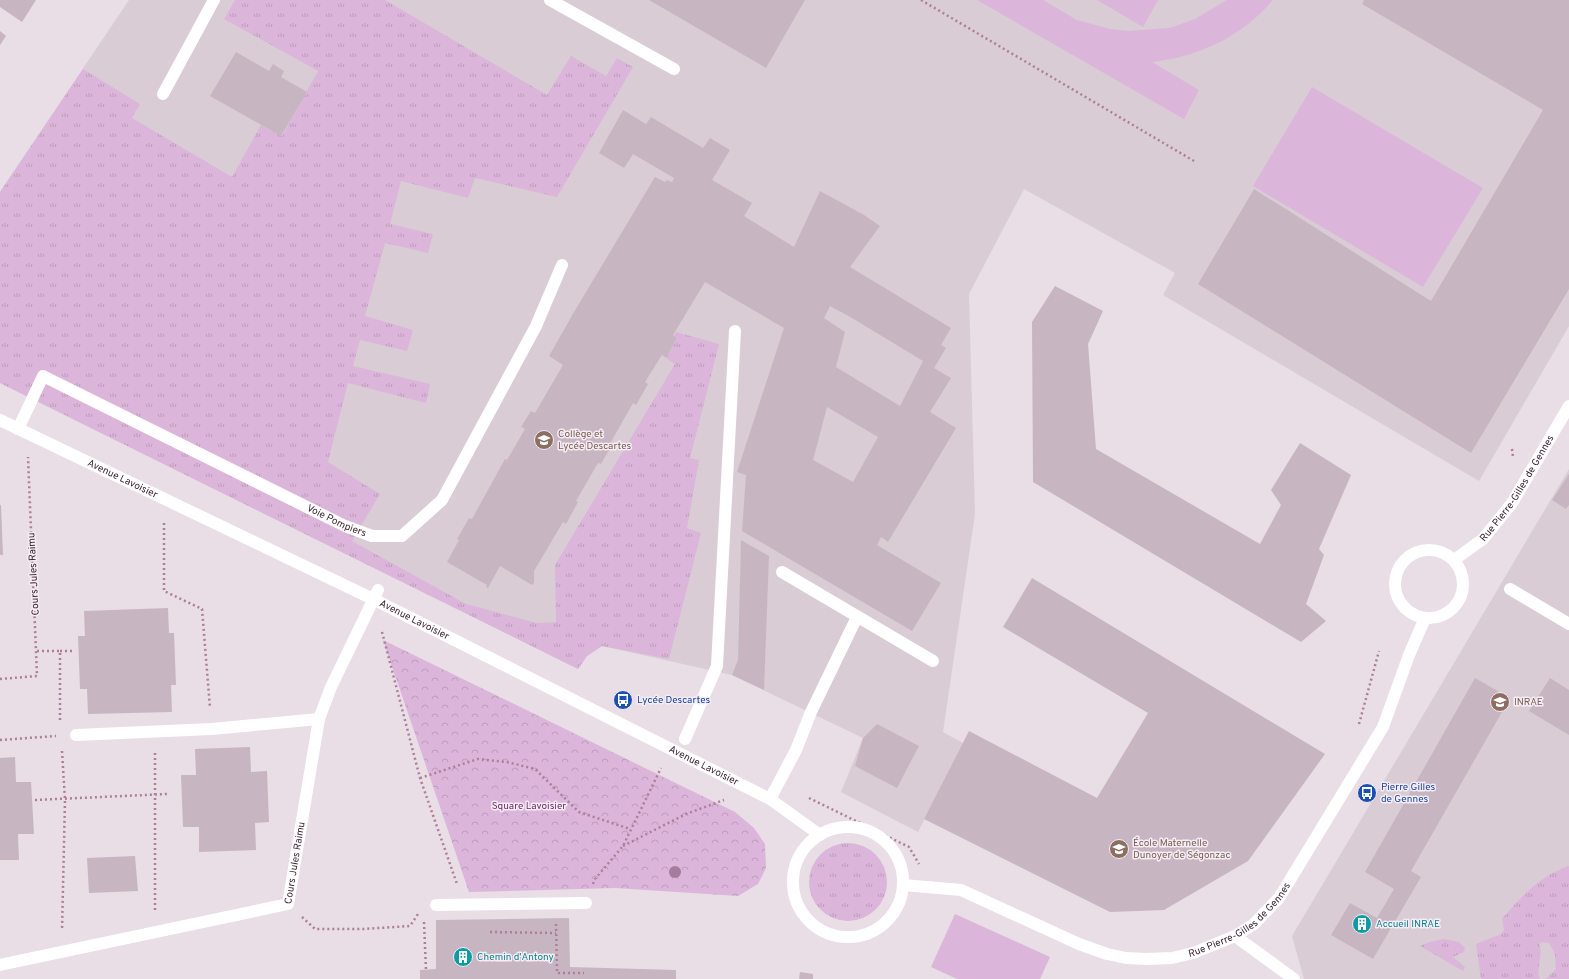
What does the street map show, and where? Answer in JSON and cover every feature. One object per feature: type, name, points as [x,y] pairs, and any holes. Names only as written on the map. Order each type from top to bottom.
[{"type":"street","points":[[163,94],[214,0]]},
{"type":"street","points":[[550,0],[674,69]]},
{"type":"street","name":"Voie Pompiers","points":[[22,431],[43,376],[345,526],[372,536],[402,536],[442,500],[536,326],[562,265]]},
{"type":"street","points":[[685,739],[717,666],[735,331]]},
{"type":"street","name":"Rue Pierre-Gilles de Gennes","points":[[1454,560],[1482,539],[1512,503],[1569,406]]},
{"type":"street","name":"Avenue Lavoisier","points":[[0,420],[164,499],[376,595],[670,749],[770,799],[820,834]]},
{"type":"street","points":[[1421,550],[1433,550],[1454,560],[1461,570],[1464,582],[1462,594],[1457,604],[1448,612],[1438,617],[1425,618],[1414,615],[1404,608],[1398,598],[1395,586],[1396,574],[1410,555],[1421,550]]},
{"type":"street","points":[[782,572],[933,661]]},
{"type":"street","points":[[1510,590],[1569,624]]},
{"type":"street","name":"Cours Jules Raimu","points":[[0,965],[288,904],[319,719],[331,687],[376,595]]},
{"type":"street","points":[[770,799],[796,750],[811,712],[857,617]]},
{"type":"street","name":"Rue Pierre-Gilles de Gennes","points":[[903,885],[943,887],[961,890],[1092,949],[1126,958],[1146,960],[1172,958],[1193,953],[1235,936],[1254,924],[1279,898],[1383,727],[1409,655],[1425,618]]},
{"type":"street","points":[[76,735],[212,728],[319,719]]},
{"type":"street","points":[[844,827],[863,829],[880,836],[893,850],[902,867],[903,885],[900,901],[892,915],[881,926],[867,934],[851,937],[835,935],[820,929],[807,919],[799,906],[794,892],[793,876],[797,862],[804,848],[820,834],[829,830],[844,827]]},
{"type":"street","points":[[436,905],[586,903]]},
{"type":"street","points":[[1235,936],[1294,979]]},
{"type":"path","points":[[921,0],[1194,161]]},
{"type":"path","name":"Cours Jules Raimu","points":[[0,679],[37,676],[37,651],[22,431]]},
{"type":"path","points":[[164,499],[164,591],[202,609],[212,728]]},
{"type":"path","points":[[376,595],[420,778],[450,861],[459,890],[461,904]]},
{"type":"path","points":[[37,651],[72,651]]},
{"type":"path","points":[[60,651],[60,728]]},
{"type":"path","points":[[1356,731],[1379,651]]},
{"type":"path","points":[[154,731],[156,795],[155,932]]},
{"type":"path","points":[[0,740],[61,736]]},
{"type":"path","points":[[61,744],[65,800],[62,952]]},
{"type":"path","points":[[586,903],[595,879],[623,846],[670,749]]},
{"type":"path","points":[[420,778],[478,759],[507,762],[535,769],[579,812],[630,829]]},
{"type":"path","points":[[623,846],[686,814],[752,790]]},
{"type":"path","points":[[36,800],[65,800],[167,794]]},
{"type":"path","points":[[555,903],[557,973],[584,973]]},
{"type":"path","points":[[288,904],[315,929],[363,929],[410,926]]},
{"type":"path","points":[[424,914],[426,970]]},
{"type":"path","points":[[490,932],[556,933]]},
{"type":"shaded area","name":"Collège et Lycée Descartes","points":[[129,0],[1569,0],[1569,326],[1479,481],[1163,295],[1175,273],[1024,189],[969,294],[975,514],[943,732],[963,743],[918,832],[841,792],[863,738],[732,675],[602,646],[587,656],[578,669],[0,383],[0,192]]},
{"type":"shaded area","name":"INRAE","points":[[1569,469],[1569,979],[1304,979],[1292,936]]},
{"type":"green space","points":[[235,0],[385,0],[547,95],[571,56],[606,76],[617,58],[633,67],[557,197],[475,178],[468,198],[401,181],[390,224],[433,234],[428,253],[385,243],[365,316],[413,330],[407,351],[360,340],[353,366],[430,384],[426,403],[348,383],[328,462],[380,494],[352,541],[466,604],[537,623],[556,622],[555,565],[675,364],[666,358],[677,338],[674,336],[676,332],[719,344],[690,458],[699,460],[687,528],[701,533],[669,659],[602,646],[587,656],[578,669],[0,383],[0,192],[83,69],[140,104],[132,118],[232,177],[261,125],[282,136],[318,71],[224,19]]},
{"type":"green space","points":[[977,0],[1043,0],[1077,20],[1110,29],[1128,31],[1170,28],[1195,19],[1227,0],[1273,0],[1261,13],[1247,24],[1218,43],[1187,55],[1152,62],[1199,90],[1184,119]]},
{"type":"green space","points":[[1097,0],[1158,0],[1143,27]]},
{"type":"green space","points":[[1312,87],[1483,188],[1423,287],[1253,186]]},
{"type":"green space","name":"Square Lavoisier","points":[[383,640],[735,812],[754,828],[765,844],[766,868],[758,884],[738,896],[615,888],[469,892]]},
{"type":"green space","points":[[848,843],[863,846],[876,854],[884,867],[887,882],[884,897],[876,910],[863,918],[848,921],[833,918],[820,910],[812,897],[809,882],[812,867],[820,854],[833,846]]},
{"type":"green space","points":[[1569,866],[1569,979],[1546,979],[1556,969],[1555,954],[1549,943],[1542,942],[1539,944],[1541,953],[1538,970],[1540,979],[1481,979],[1476,944],[1501,934],[1504,930],[1502,918],[1522,896],[1547,876]]},
{"type":"green space","points":[[955,914],[1050,957],[1040,979],[957,979],[931,967]]},
{"type":"green space","points":[[1444,939],[1459,942],[1465,948],[1464,952],[1453,957],[1465,967],[1463,971],[1420,946]]},
{"type":"building","points":[[0,0],[36,0],[22,22],[0,7]]},
{"type":"building","points":[[649,0],[805,0],[766,68]]},
{"type":"building","points":[[1364,0],[1569,0],[1569,289],[1471,453],[1198,284],[1254,189],[1431,301],[1543,110],[1362,4]]},
{"type":"building","points":[[0,31],[6,36],[0,45]]},
{"type":"building","points":[[236,52],[269,71],[273,64],[284,71],[281,77],[307,92],[281,136],[210,96]]},
{"type":"building","points":[[623,110],[646,124],[651,117],[703,148],[710,138],[730,150],[712,180],[752,203],[744,216],[794,247],[820,191],[864,215],[880,226],[850,267],[951,328],[941,345],[946,348],[934,368],[951,378],[930,412],[956,428],[888,542],[881,537],[877,545],[941,583],[912,631],[742,531],[746,475],[737,472],[784,328],[705,282],[673,335],[677,338],[666,358],[662,355],[645,382],[648,384],[636,405],[633,403],[611,442],[613,443],[601,464],[598,463],[576,501],[578,502],[566,524],[563,522],[534,571],[534,583],[532,585],[500,566],[488,588],[486,587],[487,585],[447,562],[459,540],[457,539],[469,518],[472,519],[505,459],[507,460],[525,429],[521,427],[531,411],[535,413],[563,365],[549,356],[574,312],[655,177],[665,182],[667,180],[672,182],[674,178],[633,154],[624,168],[599,153]],"holes":[[[830,306],[923,361],[900,406],[836,367],[845,332],[824,318]],[[827,407],[878,437],[853,482],[813,460]]]},
{"type":"building","points":[[1055,286],[1103,311],[1088,344],[1096,449],[1260,544],[1281,505],[1271,490],[1300,443],[1351,475],[1319,549],[1324,555],[1306,604],[1326,621],[1301,642],[1033,482],[1032,322]]},
{"type":"building","points":[[1569,474],[1569,505],[1566,509],[1552,500]]},
{"type":"building","points":[[1,505],[3,555],[0,555]]},
{"type":"building","points":[[741,540],[769,556],[764,690],[732,675],[738,660]]},
{"type":"building","points":[[1032,578],[1325,754],[1248,861],[1164,910],[1110,912],[924,819],[969,731],[1097,798],[1148,713],[1003,627]]},
{"type":"building","points":[[168,608],[169,633],[174,633],[176,685],[171,685],[172,712],[88,714],[87,689],[80,689],[78,636],[85,636],[84,611]]},
{"type":"building","points":[[1475,678],[1510,698],[1411,871],[1421,877],[1373,959],[1331,935],[1350,903],[1377,918],[1394,889],[1365,872]]},
{"type":"building","points":[[1550,678],[1569,690],[1569,735],[1529,711]]},
{"type":"building","points":[[877,724],[919,746],[897,788],[855,766],[863,738]]},
{"type":"building","points":[[250,747],[251,772],[267,771],[269,822],[255,823],[256,850],[199,852],[199,827],[183,827],[181,775],[196,775],[195,749]]},
{"type":"building","points":[[15,757],[16,782],[31,782],[34,834],[18,834],[19,860],[0,860],[0,758]]},
{"type":"building","points":[[135,856],[138,891],[89,893],[87,858]]},
{"type":"building","points":[[569,918],[570,967],[676,970],[676,979],[420,979],[420,970],[436,969],[436,920]]},
{"type":"building","points":[[800,972],[813,974],[813,979],[799,979]]},
{"type":"place","name":"Collège et Lycée Descartes","points":[[544,440]]},
{"type":"place","name":"Lycée Descartes","points":[[623,700]]},
{"type":"place","name":"INRAE","points":[[1500,702]]},
{"type":"place","name":"Pierre Gilles de Gennes","points":[[1367,793]]},
{"type":"place","name":"École Maternelle Dunoyer de Ségonzac","points":[[1119,849]]},
{"type":"place","name":"Accueil INRAE","points":[[1362,924]]},
{"type":"place","name":"Chemin d'Antony","points":[[463,957]]}]
